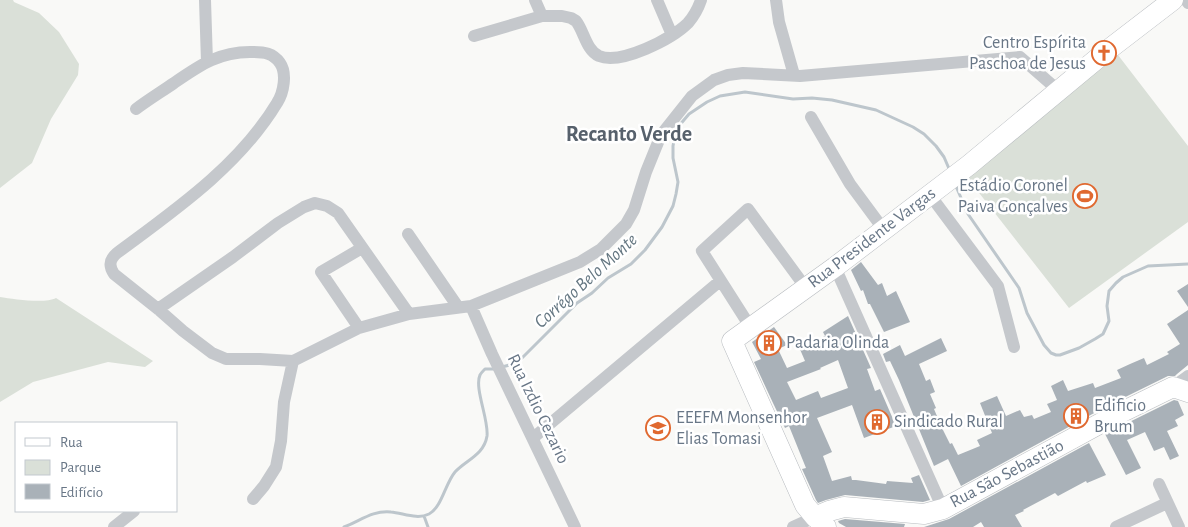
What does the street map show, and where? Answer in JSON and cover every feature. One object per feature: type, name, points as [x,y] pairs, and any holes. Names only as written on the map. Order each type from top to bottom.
[{"type":"main road","name":"Rua Presidente Vargas","points":[[825,524],[805,505],[732,341],[835,267],[969,166],[1173,0]]},
{"type":"main road","name":"Rua São Sebastião","points":[[825,524],[829,511],[844,507],[924,514],[943,509],[1112,417],[1183,385]]},
{"type":"street","points":[[205,0],[207,62]]},
{"type":"street","points":[[535,0],[542,16]]},
{"type":"street","points":[[658,0],[672,35]]},
{"type":"street","points":[[474,36],[542,16],[562,16],[576,21],[593,52],[608,58],[621,57],[641,51],[672,35],[686,24],[696,12],[701,0]]},
{"type":"street","points":[[776,0],[779,22],[794,75]]},
{"type":"street","points":[[136,109],[201,64],[225,55],[242,52],[262,52],[273,55],[281,64],[284,72],[279,101],[262,125],[241,150],[214,177],[112,258],[110,269],[212,353],[226,359],[293,361],[359,328],[409,314],[471,306],[580,262],[601,249],[626,224],[634,210],[646,172],[661,135],[692,96],[714,80],[728,75],[743,73],[810,75],[1020,57],[1059,91]]},
{"type":"street","points":[[811,117],[850,184],[884,230]]},
{"type":"street","points":[[930,195],[998,286],[1014,347]]},
{"type":"street","points":[[158,309],[278,223],[304,207],[315,203],[327,206],[338,213],[409,314]]},
{"type":"street","points":[[750,328],[702,252],[748,209],[806,288]]},
{"type":"street","points":[[408,234],[458,308]]},
{"type":"street","points":[[359,328],[321,272],[362,248]]},
{"type":"street","points":[[835,267],[943,509]]},
{"type":"street","points":[[533,438],[720,281]]},
{"type":"street","name":"Rua Izdio Cezario","points":[[471,306],[575,527]]},
{"type":"street","points":[[253,499],[276,467],[281,441],[284,402],[293,361]]},
{"type":"street","points":[[1159,484],[1179,527]]},
{"type":"street","points":[[1116,527],[1167,503]]},
{"type":"street","points":[[114,527],[133,512]]},
{"type":"street","points":[[793,527],[825,524]]},
{"type":"green space","points":[[0,0],[13,0],[39,13],[59,32],[79,64],[78,75],[51,119],[32,163],[0,188]]},
{"type":"green space","name":"Estádio Coronel Paiva Gonçalves","points":[[1118,55],[1188,146],[1188,222],[1069,308],[962,171]]},
{"type":"green space","points":[[0,297],[37,301],[56,298],[153,361],[145,367],[108,362],[33,382],[0,402]]},
{"type":"building","points":[[861,262],[878,285],[882,283],[887,296],[896,291],[910,322],[884,332],[851,270]]},
{"type":"building","points":[[1188,284],[1188,307],[1177,291]]},
{"type":"building","points":[[1188,310],[1188,365],[1175,376],[1168,376],[1107,406],[961,486],[948,459],[934,466],[899,380],[890,361],[886,362],[883,354],[900,345],[905,356],[941,338],[947,351],[919,364],[926,381],[930,379],[935,392],[930,394],[936,408],[934,409],[950,444],[952,443],[958,455],[980,446],[977,440],[992,433],[980,403],[997,396],[1006,416],[1020,410],[1024,417],[1032,415],[1034,419],[1051,412],[1047,404],[1057,400],[1051,386],[1063,380],[1068,391],[1093,383],[1095,388],[1121,378],[1117,370],[1130,364],[1144,358],[1147,365],[1169,354],[1167,352],[1180,344],[1167,324]]},
{"type":"building","points":[[848,316],[871,368],[867,369],[875,391],[880,389],[896,426],[864,438],[852,405],[817,418],[832,452],[823,456],[832,481],[851,476],[852,480],[886,484],[887,481],[913,483],[911,478],[919,475],[930,500],[923,502],[845,495],[818,503],[816,500],[802,469],[806,468],[789,426],[785,428],[754,362],[761,359],[752,342],[774,327],[787,345],[778,349],[787,368],[805,361],[799,347],[825,336],[823,332]],"holes":[[[838,360],[848,388],[821,398],[818,391],[796,400],[787,382],[821,369]]]},
{"type":"building","points":[[1174,400],[1178,401],[1184,415],[1175,420],[1178,426],[1167,431],[1179,456],[1170,460],[1164,447],[1154,451],[1145,432],[1127,440],[1141,468],[1126,475],[1105,434]]},
{"type":"building","points":[[1089,443],[1106,475],[1087,483],[1086,481],[1058,496],[1055,493],[1023,510],[1015,515],[1022,527],[984,527],[981,522],[973,527],[924,527],[949,519]]},
{"type":"building","points":[[845,519],[905,524],[904,527],[846,527],[838,521]]},
{"type":"waterway","name":"Corrégo Belo Monte","points":[[502,367],[517,363],[577,303],[592,293],[608,278],[631,264],[645,250],[662,227],[673,206],[678,182],[673,158],[673,146],[678,127],[689,114],[720,96],[745,92],[793,99],[812,98],[832,100],[876,110],[924,134],[944,157],[950,171]]},
{"type":"waterway","name":"Corrégo Belo Monte","points":[[955,184],[968,214],[1019,288],[1027,313],[1044,345],[1051,353],[1056,355],[1079,348],[1103,334],[1109,321],[1107,306],[1109,291],[1123,277],[1148,266],[1188,264]]},
{"type":"waterway","name":"Corrégo Belo Monte","points":[[344,527],[378,513],[391,512],[410,516],[424,516],[433,511],[455,472],[474,457],[485,443],[487,429],[479,381],[480,375],[485,369],[496,369]]},
{"type":"waterway","points":[[424,516],[428,527]]},
{"type":"place","name":"Centro Espírita Paschoa de Jesus","points":[[1104,53]]},
{"type":"place","name":"Estádio Coronel Paiva Gonçalves","points":[[1085,196]]},
{"type":"place","name":"Padaria Olinda","points":[[769,343]]},
{"type":"place","name":"Edificio Brum","points":[[1076,416]]},
{"type":"place","name":"Sindicado Rural","points":[[877,422]]},
{"type":"place","name":"EEEFM Monsenhor Elias Tomasi","points":[[658,428]]},
{"type":"district","name":"Recanto Verde","points":[[629,134]]}]
